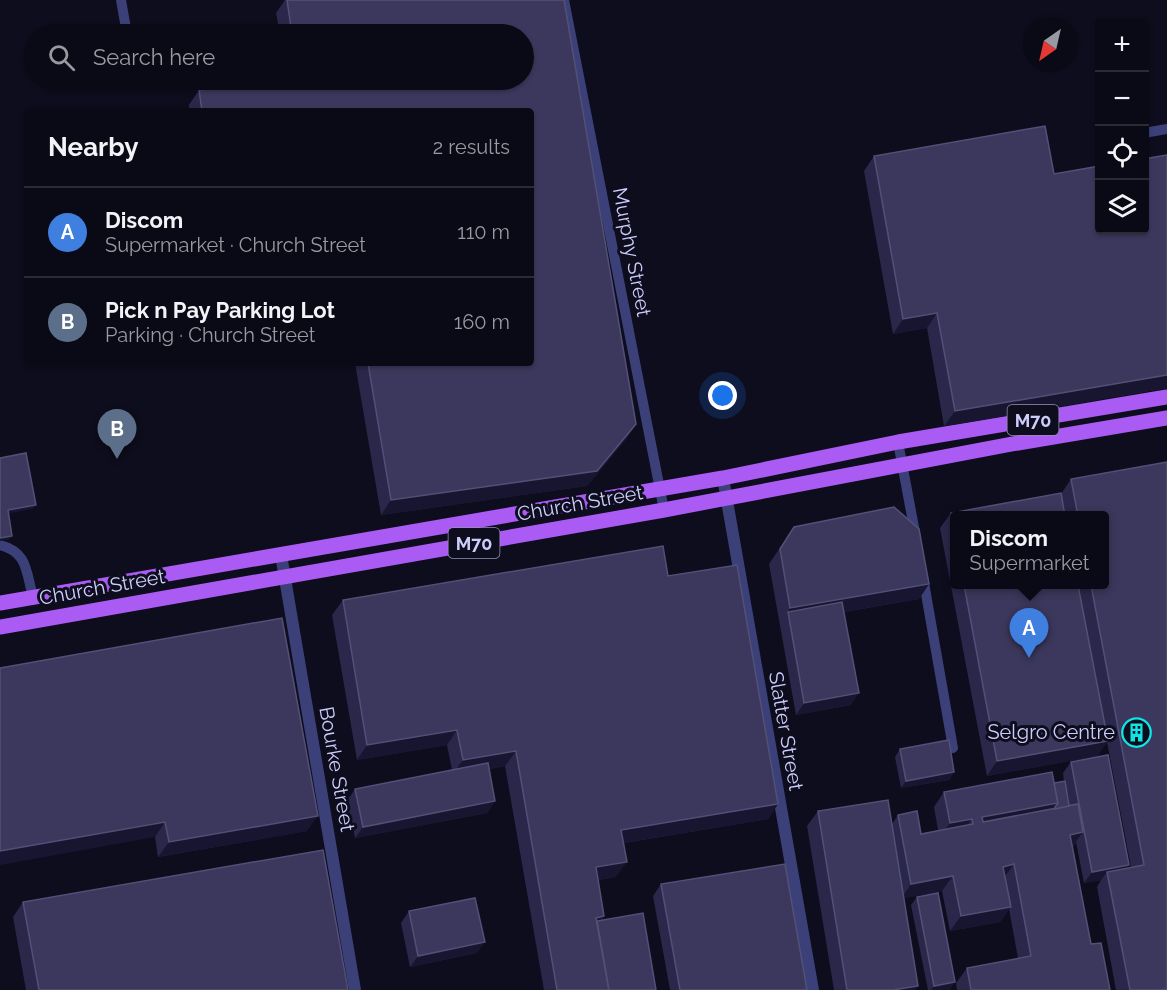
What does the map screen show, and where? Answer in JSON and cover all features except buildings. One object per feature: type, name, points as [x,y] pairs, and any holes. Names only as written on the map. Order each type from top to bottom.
[{"type":"main road","name":"Church Street","points":[[0,603],[723,478],[898,442],[1167,397]]},
{"type":"main road","name":"Church Street","points":[[0,627],[664,510],[1012,444],[1167,418]]},
{"type":"street","name":"Slatter Street","points":[[723,478],[813,990]]},
{"type":"street","name":"Bourke Street","points":[[281,555],[355,990]]},
{"type":"lane","points":[[121,0],[125,24]]},
{"type":"lane","name":"Murphy Street","points":[[564,0],[664,510]]},
{"type":"lane","points":[[1149,132],[1167,129]]},
{"type":"lane","points":[[898,442],[918,548]]},
{"type":"lane","points":[[0,545],[12,548],[22,556],[33,597]]},
{"type":"lane","points":[[922,571],[953,748]]},
{"type":"place","name":"Pick n Pay Parking Lot","points":[[117,459]]},
{"type":"place","name":"Discom","points":[[1029,658]]},
{"type":"place","name":"Selgro Centre","points":[[1136,732]]}]
